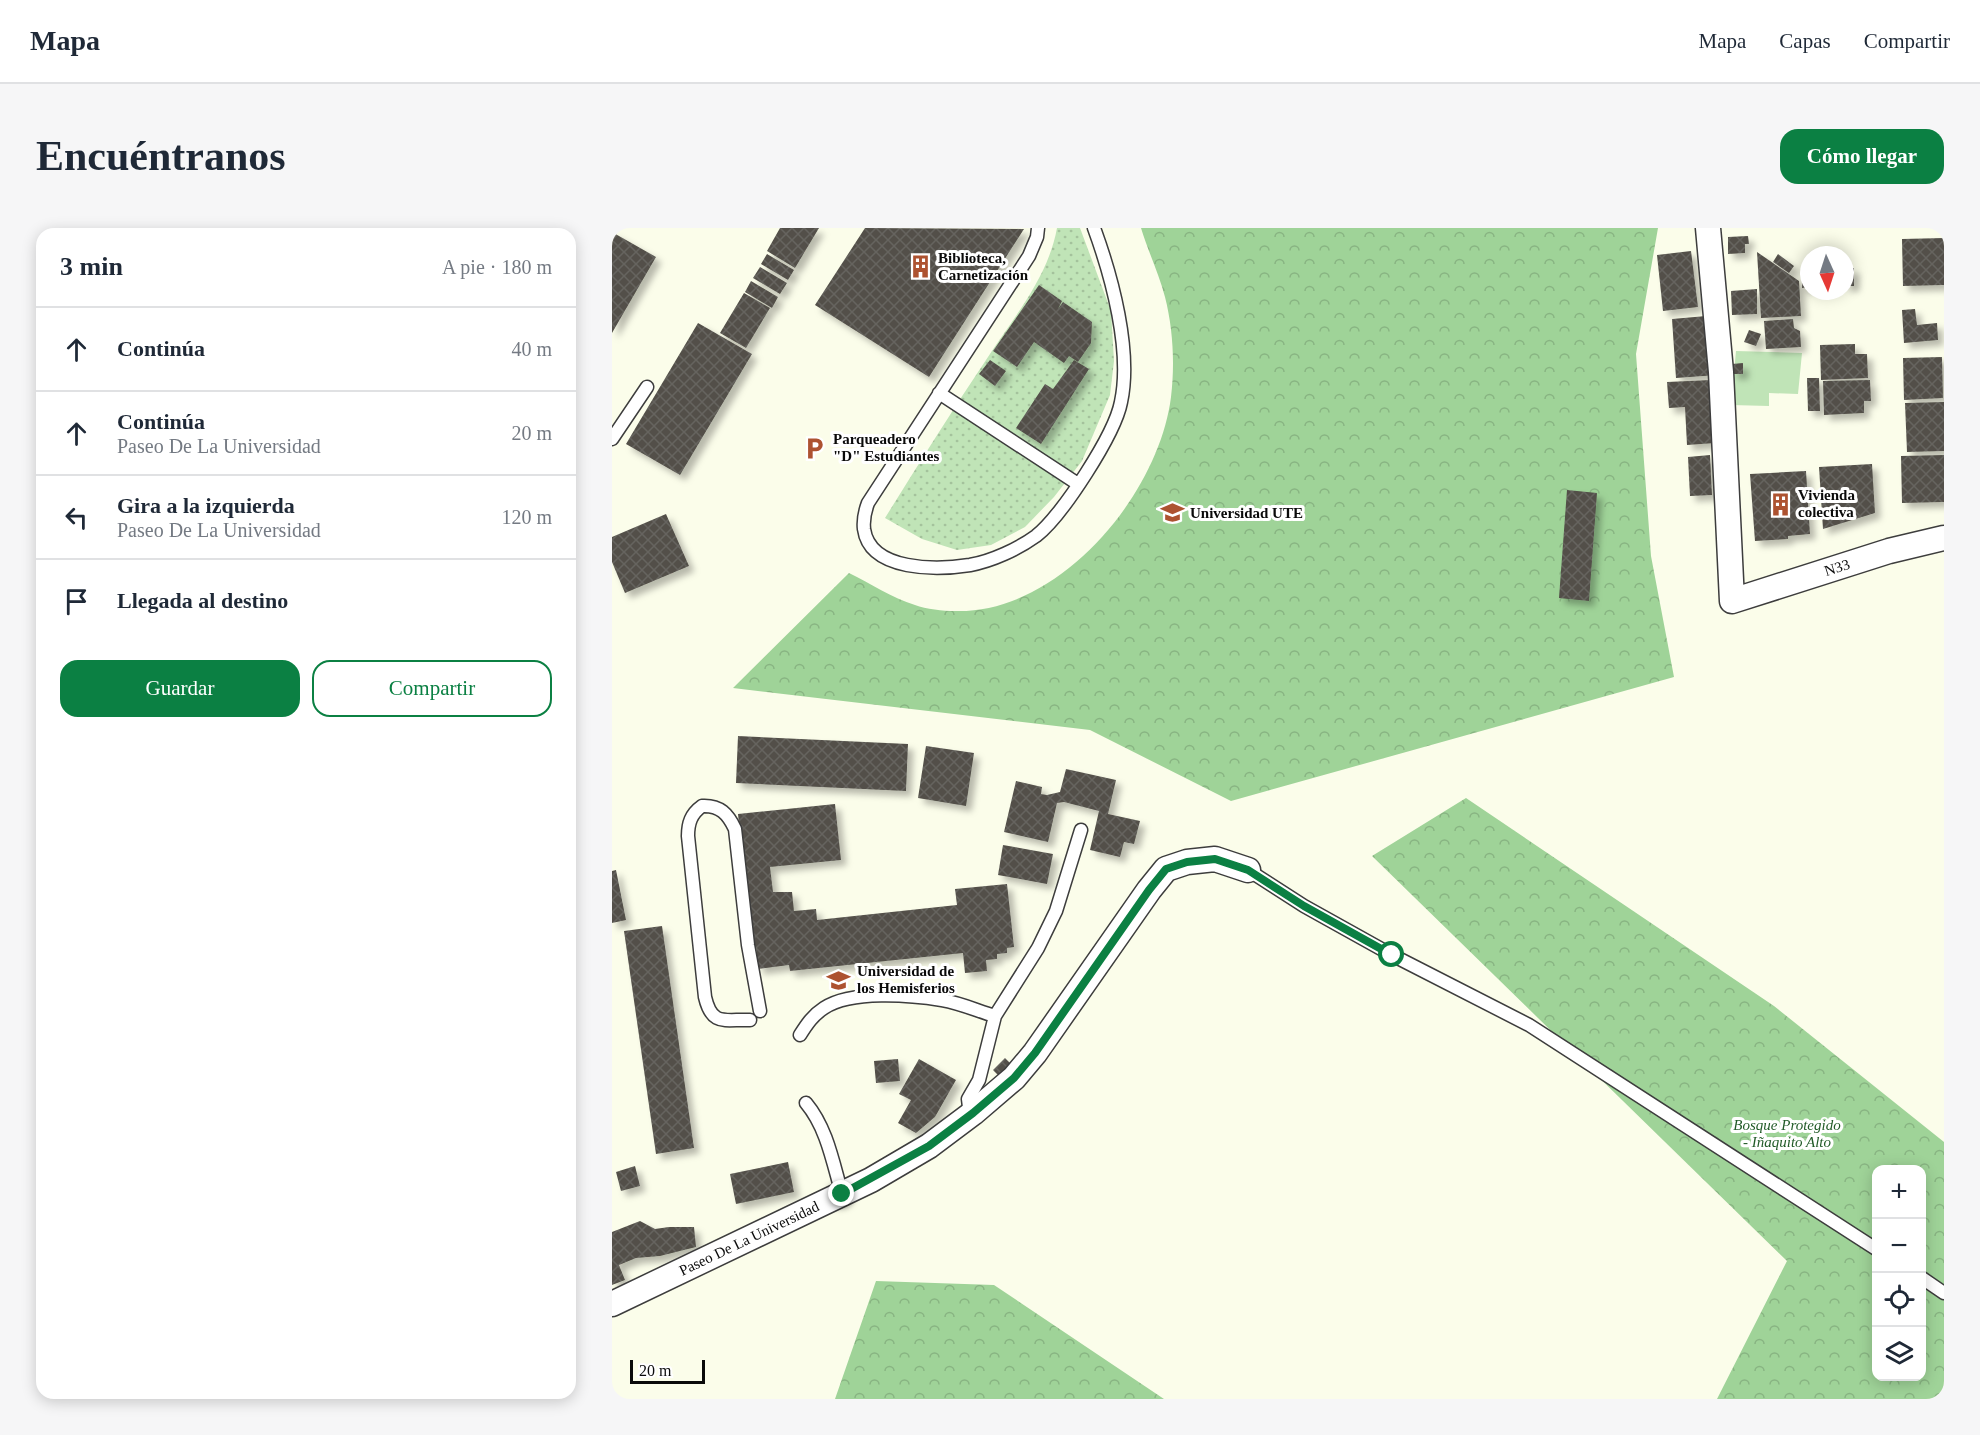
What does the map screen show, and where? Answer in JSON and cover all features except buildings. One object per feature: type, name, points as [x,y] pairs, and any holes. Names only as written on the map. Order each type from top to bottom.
[{"type":"street","name":"N33","points":[[1708,228],[1721,372],[1732,602],[1889,551],[1944,538]]},
{"type":"street","name":"Paseo De La Universidad","points":[[612,1304],[842,1194],[929,1146],[1014,1078],[1035,1053],[1166,869],[1187,862],[1215,859],[1248,870]]},
{"type":"lane","points":[[1038,228],[1037,237],[1029,256],[868,502],[864,518],[867,540],[874,550],[887,559],[934,569],[972,565],[1006,553],[1037,535],[1078,484],[1108,434],[1121,403],[1123,372],[1122,342],[1115,298],[1104,255],[1094,228]]},
{"type":"lane","points":[[612,439],[647,387]]},
{"type":"lane","points":[[939,393],[1078,484]]},
{"type":"lane","points":[[750,1020],[721,1020],[713,1016],[708,1010],[705,997],[688,826],[691,816],[702,806],[720,808],[729,817],[735,830],[748,945],[760,1011]]},
{"type":"lane","points":[[973,1113],[968,1099],[979,1080],[995,1016],[1038,948],[1056,911],[1081,830]]},
{"type":"lane","points":[[1248,870],[1304,906],[1392,955],[1528,1025],[1872,1246]]},
{"type":"lane","points":[[800,1035],[811,1018],[836,1002],[881,996],[944,1000],[995,1016]]},
{"type":"lane","points":[[806,1103],[822,1128],[842,1194]]},
{"type":"lane","points":[[1926,1281],[1944,1293]]},
{"type":"green space","points":[[1057,228],[1080,228],[1111,311],[1114,361],[1110,395],[1082,461],[1054,497],[1025,527],[991,545],[957,550],[922,539],[885,518],[1038,281]]},
{"type":"green space","name":"Universidad UTE","points":[[1141,228],[1658,228],[1636,354],[1651,556],[1674,677],[1231,801],[1090,730],[733,688],[849,573],[906,602],[924,608],[955,611],[994,607],[1031,592],[1066,570],[1098,542],[1125,508],[1147,472],[1163,434],[1171,397],[1173,372],[1168,309]]},
{"type":"green space","points":[[1736,351],[1802,353],[1798,394],[1769,393],[1769,406],[1731,405]]},
{"type":"green space","name":"Bosque Protegido - Iñaquito Alto","points":[[1466,798],[1774,1006],[1944,1142],[1944,1399],[1717,1399],[1787,1261],[1372,856]]},
{"type":"green space","points":[[876,1281],[994,1285],[1164,1399],[835,1399]]},
{"type":"place","name":"Biblioteca, Carnetización","points":[[920,267]]},
{"type":"place","name":"Parqueadero \"D\" Estudiantes","points":[[815,448]]},
{"type":"place","name":"Vivienda colectiva","points":[[1780,504]]},
{"type":"place","name":"Universidad UTE","points":[[1172,513]]},
{"type":"place","name":"Universidad de los Hemisferios","points":[[839,980]]},
{"type":"route","points":[[842,1194],[872,1180],[929,1146],[1014,1078],[1035,1053],[1166,869],[1187,862],[1215,859],[1248,870],[1304,906],[1392,955]]}]
